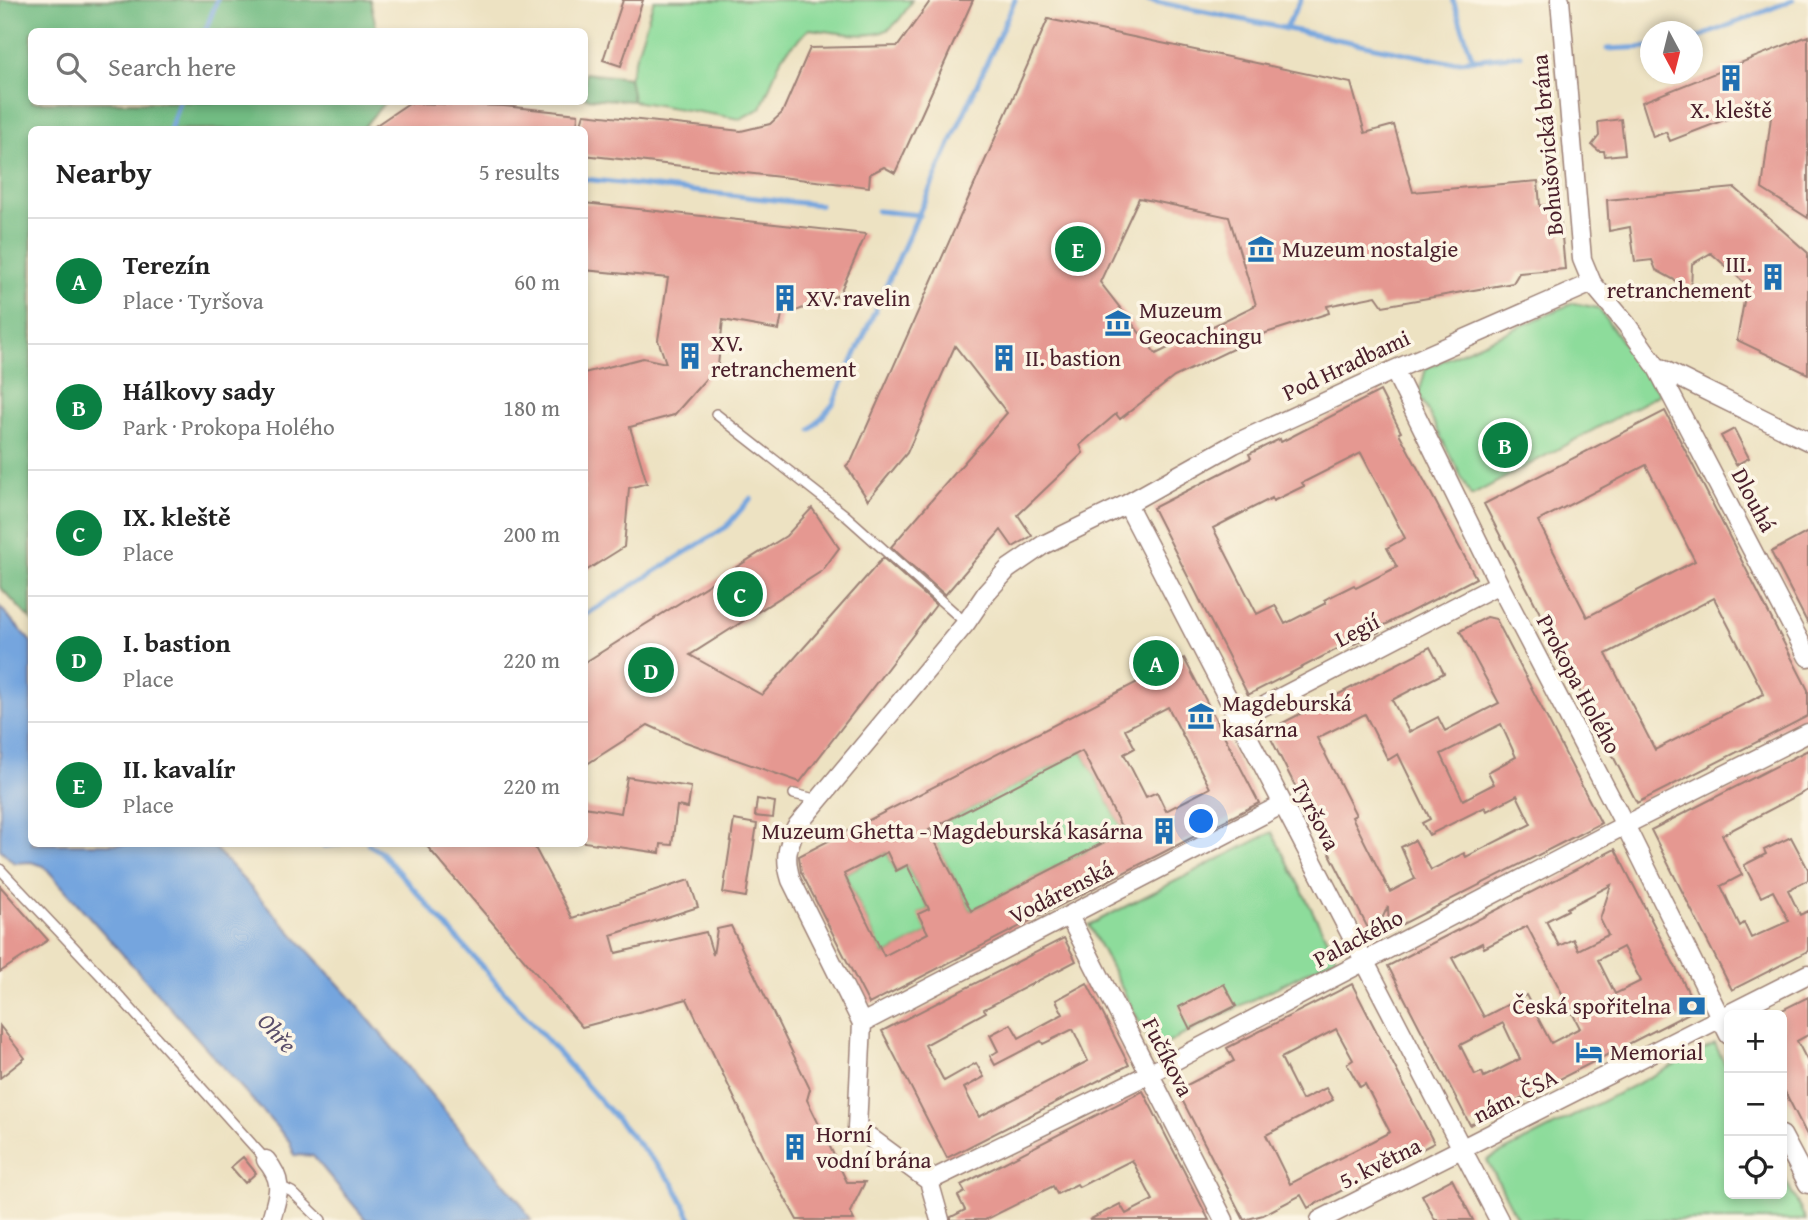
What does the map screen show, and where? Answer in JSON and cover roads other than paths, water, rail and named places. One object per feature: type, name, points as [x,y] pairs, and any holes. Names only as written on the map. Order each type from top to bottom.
[{"type":"street","name":"Bohušovická brána","points":[[1560,0],[1581,259],[1592,283]]},
{"type":"street","name":"Dlouhá","points":[[1592,283],[1656,366],[1808,657]]},
{"type":"street","name":"Pod Hradbami","points":[[862,1023],[791,880],[785,861],[788,844],[796,827],[965,623],[986,592],[1008,569],[1043,545],[1127,504],[1234,444],[1592,283]]},
{"type":"street","points":[[1656,366],[1808,440]]},
{"type":"street","name":"Prokopa Holého","points":[[1394,370],[1499,584],[1625,825],[1724,1025]]},
{"type":"street","name":"Tyršova","points":[[1127,504],[1462,1150]]},
{"type":"street","name":"Legií","points":[[1238,719],[1499,584]]},
{"type":"street","name":"Palackého","points":[[929,1181],[1149,1074],[1625,825],[1808,733]]},
{"type":"street","name":"Vodárenská","points":[[862,1023],[1283,804]]},
{"type":"street","name":"Fučíkova","points":[[1069,916],[1224,1220]]},
{"type":"street","name":"nám. ČSA","points":[[1752,1010],[1808,974]]},
{"type":"street","points":[[862,1023],[857,1128],[929,1181],[940,1220]]},
{"type":"street","name":"nám. ČSA","points":[[1499,1220],[1462,1150],[1724,1027]]},
{"type":"street","points":[[1783,1136],[1808,1185]]},
{"type":"street","name":"5. května","points":[[1320,1220],[1462,1150]]},
{"type":"street","points":[[266,1160],[276,1173],[280,1186],[271,1220]]},
{"type":"lane","points":[[716,414],[845,515],[965,623]]},
{"type":"lane","points":[[794,794],[820,800]]},
{"type":"lane","points":[[0,869],[105,980],[266,1160]]},
{"type":"lane","points":[[280,1186],[292,1192],[321,1220]]},
{"type":"water","name":"Ohře","points":[[0,607],[28,639],[28,847],[214,847],[352,999],[520,1202],[531,1220],[366,1220],[313,1156],[294,1155],[290,1142],[44,866],[31,862],[14,863],[0,849]]},
{"type":"waterway","points":[[206,28],[217,0]]},
{"type":"waterway","points":[[811,430],[833,404],[1015,0]]},
{"type":"waterway","points":[[1147,0],[1448,62],[1521,55]]},
{"type":"waterway","points":[[1285,29],[1301,0]]},
{"type":"waterway","points":[[1453,0],[1473,60]]},
{"type":"waterway","points":[[1703,36],[1793,0]]},
{"type":"waterway","points":[[1607,49],[1640,47]]},
{"type":"waterway","points":[[171,126],[178,105]]},
{"type":"waterway","points":[[588,179],[820,205]]},
{"type":"waterway","points":[[877,211],[920,215]]},
{"type":"waterway","points":[[588,613],[726,527],[751,498]]},
{"type":"waterway","points":[[373,847],[380,851],[673,1183],[692,1220]]},
{"type":"place","name":"X. kleště","points":[[1731,78]]},
{"type":"place","name":"II. kavalír","points":[[1078,249]]},
{"type":"place","name":"Muzeum nostalgie","points":[[1261,249]]},
{"type":"place","name":"III. retranchement","points":[[1773,277]]},
{"type":"place","name":"XV. ravelin","points":[[785,298]]},
{"type":"place","name":"Muzeum Geocachingu","points":[[1118,323]]},
{"type":"place","name":"XV. retranchement","points":[[690,356]]},
{"type":"place","name":"II. bastion","points":[[1004,358]]},
{"type":"place","name":"Hálkovy sady","points":[[1505,445]]},
{"type":"place","name":"IX. kleště","points":[[740,594]]},
{"type":"place","name":"Terezín","points":[[1156,663]]},
{"type":"place","name":"I. bastion","points":[[651,670]]},
{"type":"place","name":"Magdeburská kasárna","points":[[1201,716]]},
{"type":"place","name":"Muzeum Ghetta - Magdeburská kasárna","points":[[1164,831]]},
{"type":"place","name":"Česká spořitelna","points":[[1692,1006]]},
{"type":"place","name":"Memorial","points":[[1589,1052]]},
{"type":"place","name":"Horní vodní brána","points":[[795,1147]]}]
